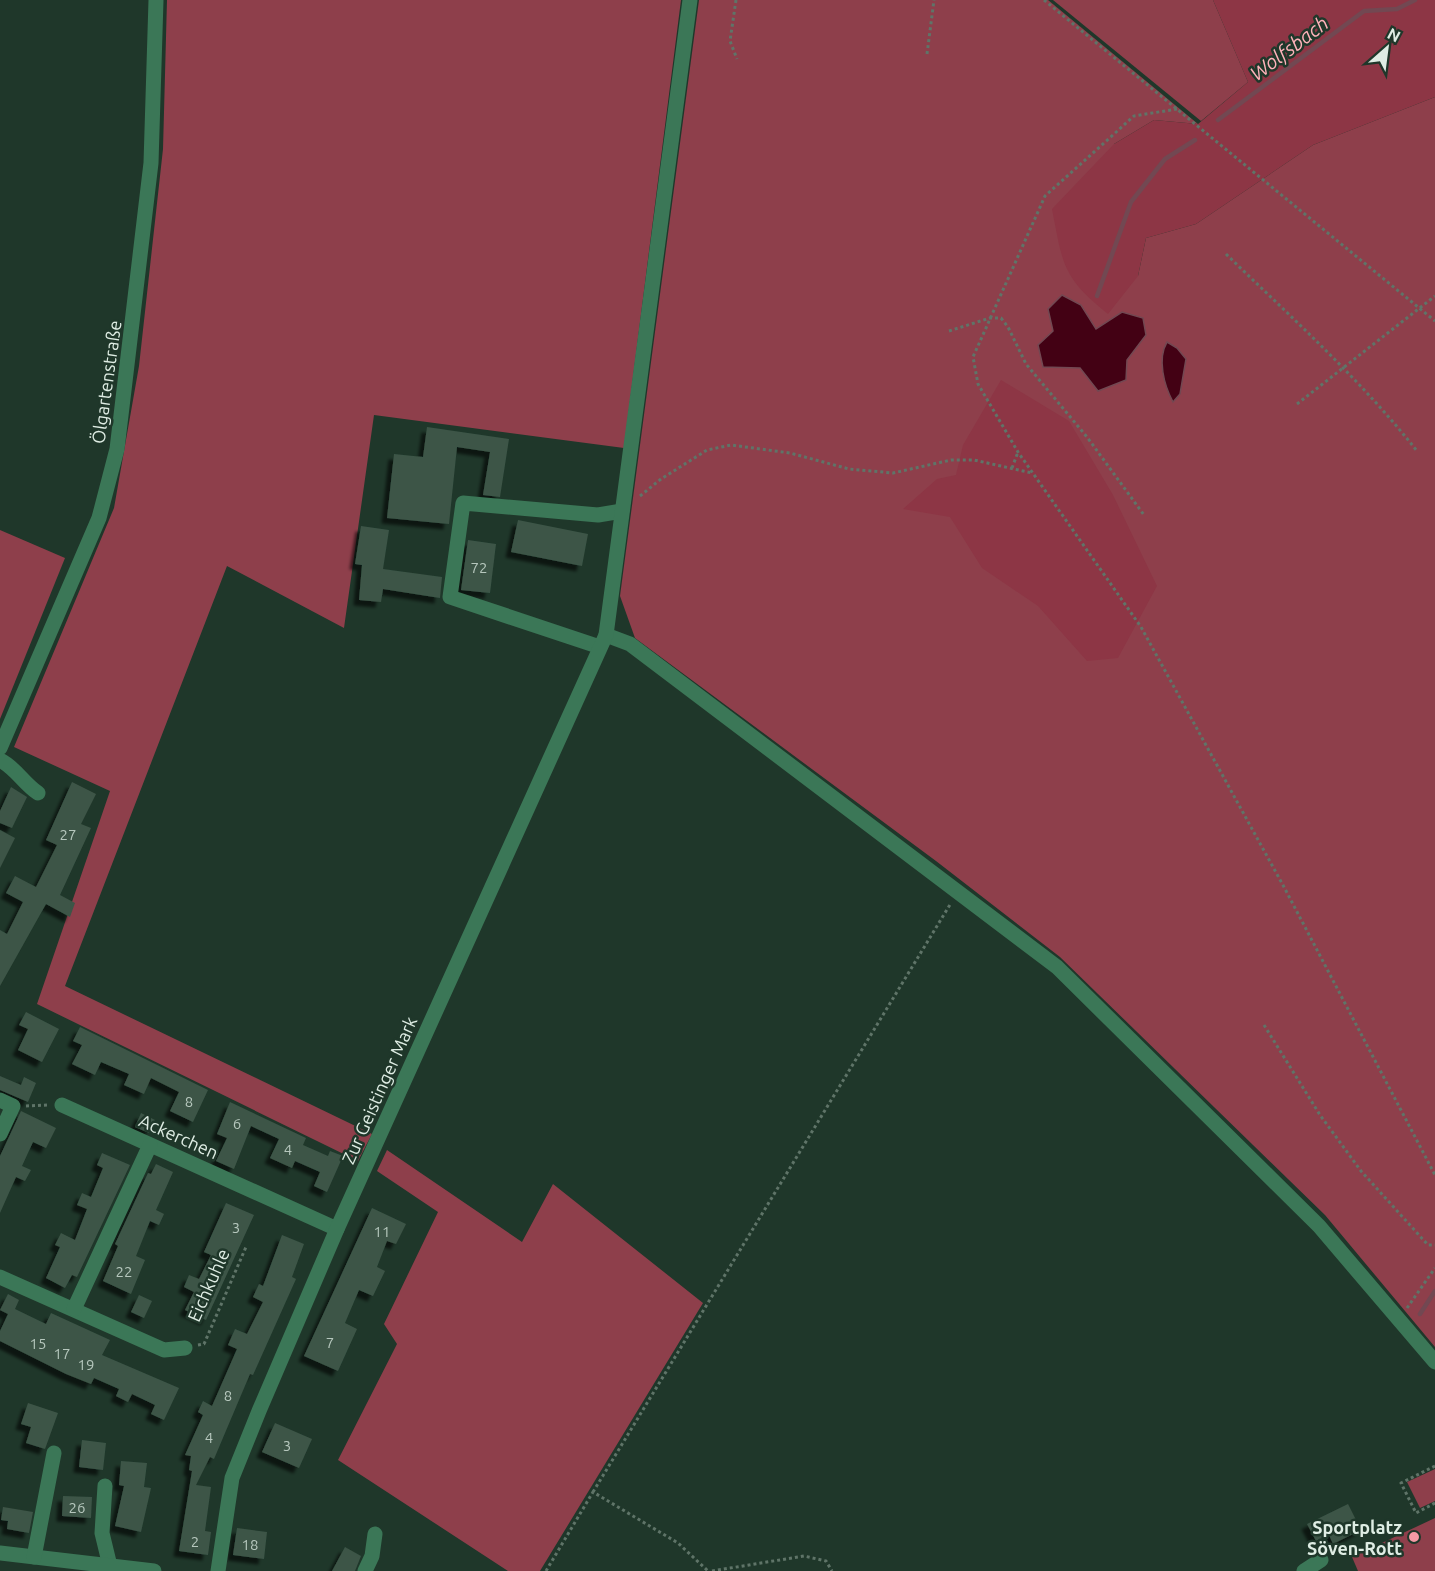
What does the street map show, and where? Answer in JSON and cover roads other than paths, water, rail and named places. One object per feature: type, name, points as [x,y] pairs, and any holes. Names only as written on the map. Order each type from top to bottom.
[{"type":"street","name":"Ölgartenstraße","points":[[0,748],[99,518],[117,449],[151,163],[156,0]]},
{"type":"street","name":"Zur Geistinger Mark","points":[[218,1571],[232,1478],[337,1229],[603,641],[690,0]]},
{"type":"street","points":[[622,511],[598,516],[463,503],[450,597],[603,641],[630,644],[1057,966],[1319,1226],[1435,1362]]},
{"type":"street","points":[[0,760],[10,765],[28,786],[38,793]]},
{"type":"street","points":[[0,1134],[6,1103]]},
{"type":"street","name":"Ackerchen","points":[[62,1105],[337,1229]]},
{"type":"street","points":[[74,1309],[150,1144]]},
{"type":"street","points":[[0,1276],[164,1350],[184,1348]]},
{"type":"street","points":[[28,1561],[54,1453]]},
{"type":"street","points":[[105,1486],[102,1533],[110,1566]]},
{"type":"street","points":[[365,1571],[372,1556],[375,1534]]},
{"type":"street","points":[[0,1553],[28,1561],[154,1571]]},
{"type":"street","points":[[1305,1571],[1321,1560]]},
{"type":"waterway","name":"Wolfsbach","points":[[1218,120],[1364,11],[1397,9],[1415,0]]},
{"type":"waterway","name":"Wolfsbach","points":[[1097,296],[1131,202],[1165,159],[1195,140]]},
{"type":"waterway","name":"Wolfsbach","points":[[1420,1314],[1435,1291]]},
{"type":"place","name":"Sportplatz Söven-Rott","points":[[1414,1537]]}]
